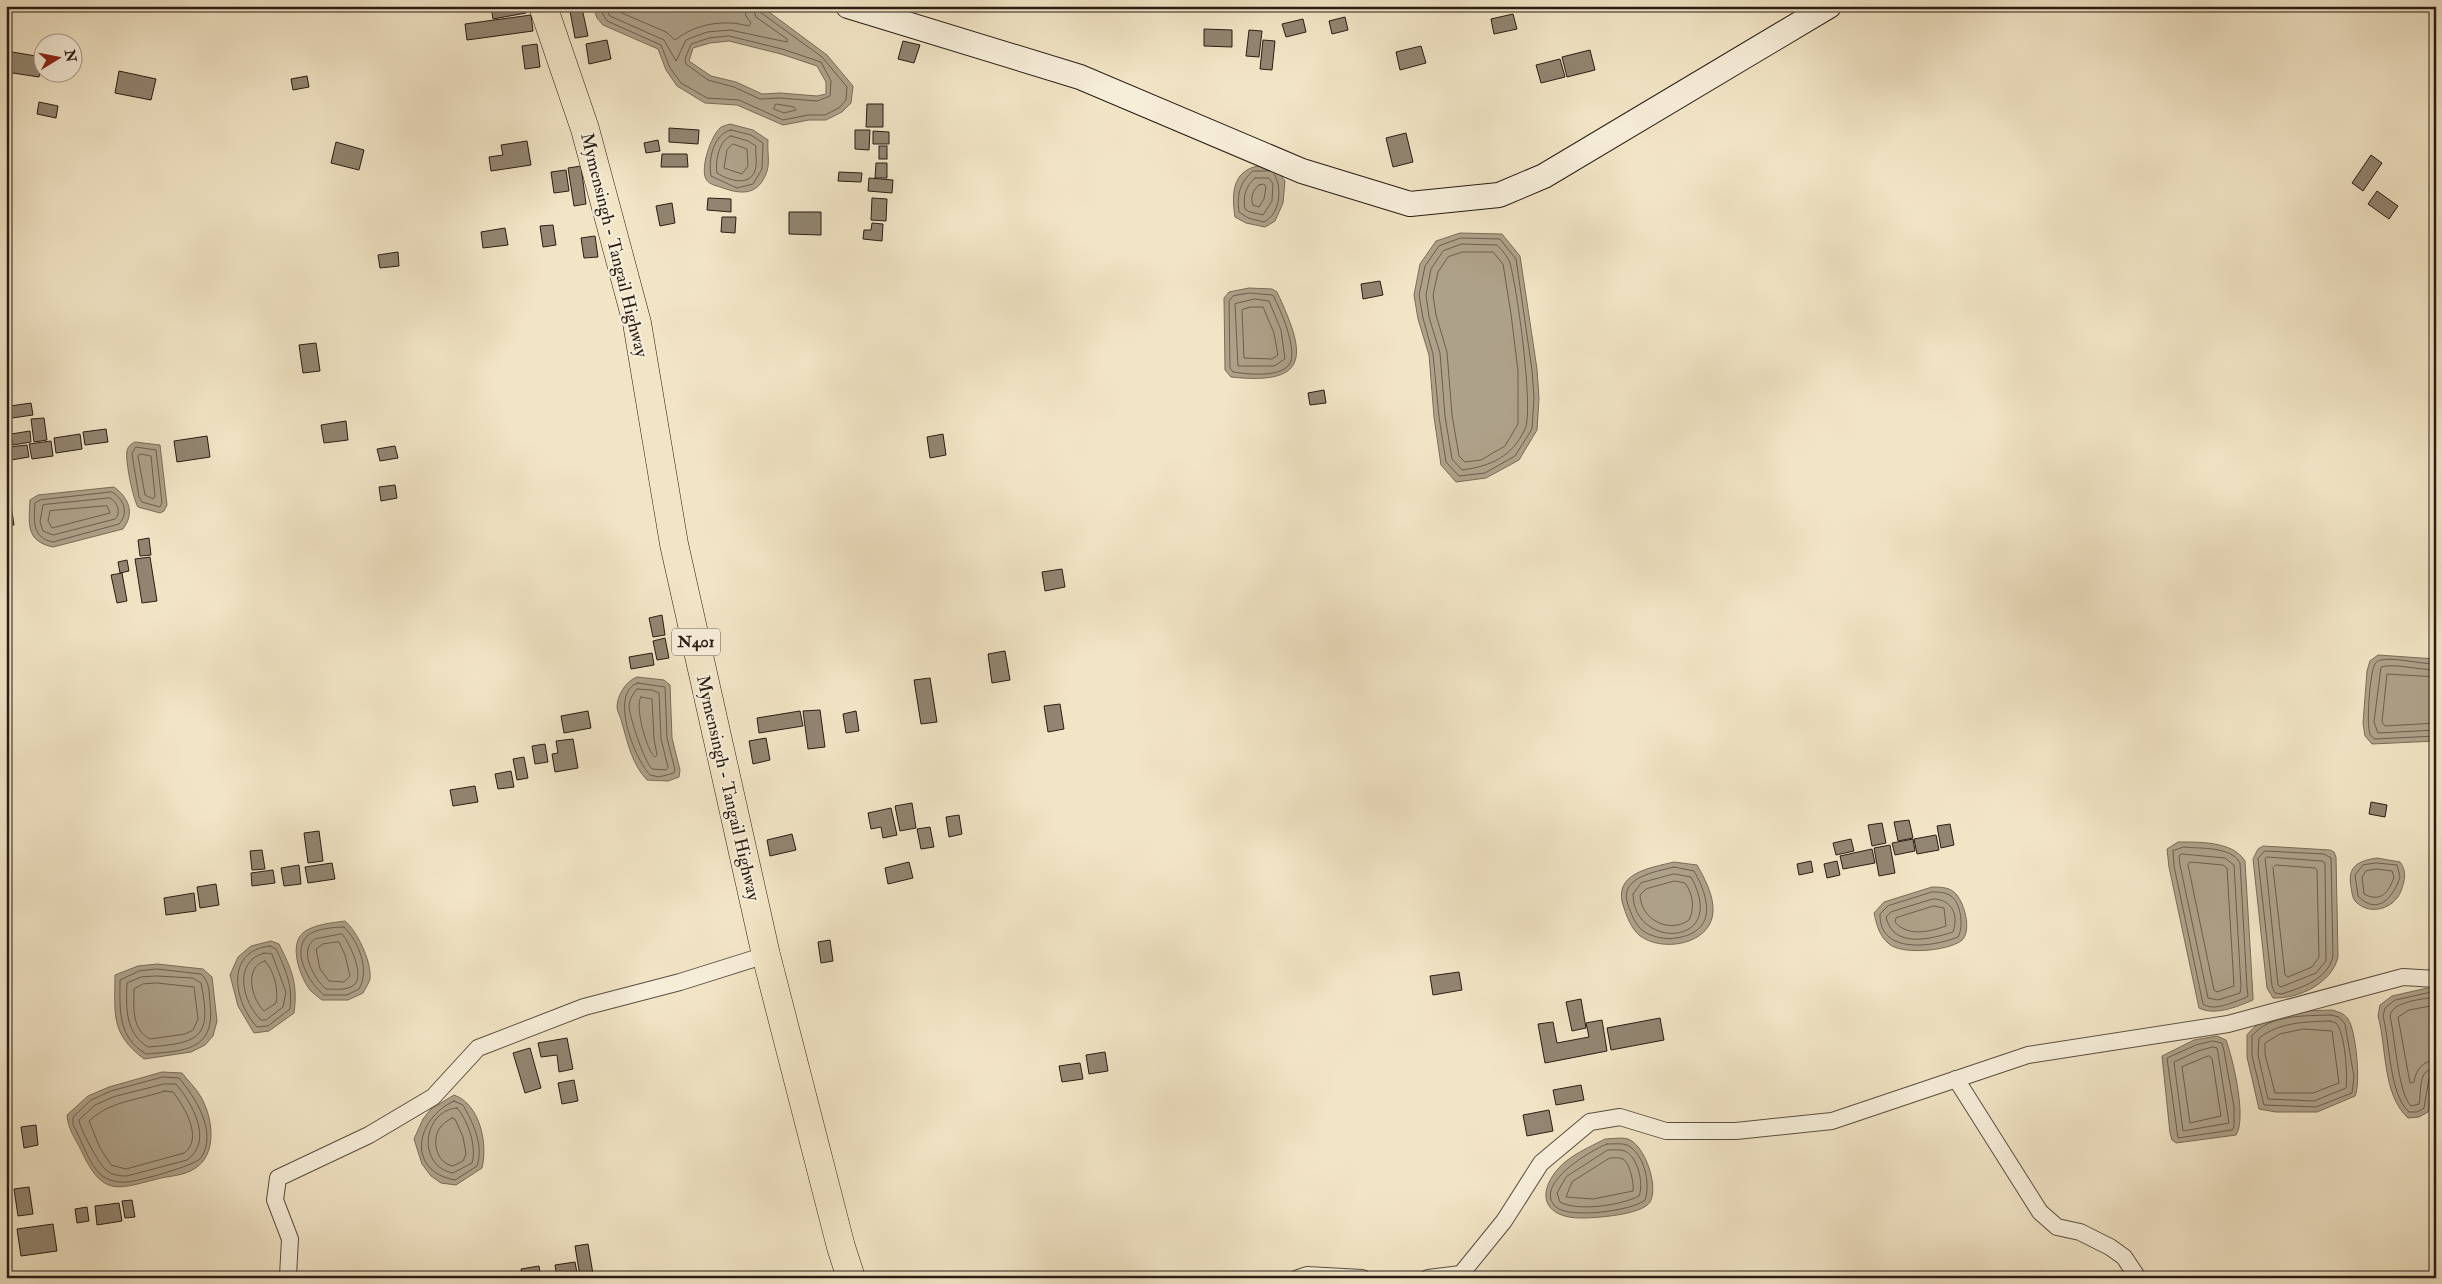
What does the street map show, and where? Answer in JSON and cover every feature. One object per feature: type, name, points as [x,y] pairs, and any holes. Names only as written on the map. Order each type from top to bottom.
[{"type":"highway","name":"Mymensingh - Tangail Highway","points":[[543,6],[585,129],[637,323],[674,544],[766,955],[851,1278]]},
{"type":"main road","points":[[848,6],[1080,77],[1302,171],[1410,204],[1499,195],[1544,176],[1830,6]]},
{"type":"street","points":[[285,1278],[288,1276],[290,1239],[275,1200],[278,1178],[369,1135],[433,1098],[478,1048],[584,1007],[680,982],[766,955]]},
{"type":"street","points":[[1428,1278],[1461,1274],[1504,1221],[1541,1164],[1590,1122],[1620,1117],[1666,1131],[1736,1131],[1832,1121],[2028,1054],[2228,1024],[2403,977],[2436,979]]},
{"type":"street","points":[[1956,1079],[2040,1212],[2057,1227],[2080,1232],[2110,1247],[2124,1257],[2138,1278]]},
{"type":"street","points":[[1298,1278],[1307,1275],[1362,1278]]},
{"type":"water","points":[[593,6],[761,6],[827,55],[853,86],[851,103],[842,112],[826,120],[809,120],[783,125],[737,105],[705,103],[677,86],[666,70],[658,49],[603,25],[597,18]],"holes":[[[729,41],[781,54],[817,66],[826,82],[826,94],[817,96],[780,93],[762,94],[736,82],[711,76],[689,61],[693,48],[710,43]]]},
{"type":"water","points":[[730,124],[753,130],[768,140],[767,171],[760,185],[749,191],[737,192],[709,183],[706,179],[705,160],[713,138],[720,128]]},
{"type":"water","points":[[1264,165],[1276,168],[1285,181],[1283,203],[1275,221],[1265,227],[1246,223],[1235,217],[1233,198],[1236,182],[1240,176],[1254,167]]},
{"type":"water","points":[[1460,233],[1502,234],[1520,256],[1537,369],[1539,398],[1537,430],[1519,460],[1486,478],[1456,482],[1441,465],[1434,417],[1429,355],[1418,319],[1414,295],[1420,264],[1436,241]]},
{"type":"water","points":[[1249,288],[1272,289],[1277,292],[1293,332],[1296,348],[1295,360],[1289,370],[1277,376],[1258,378],[1231,377],[1225,370],[1224,298],[1229,292]]},
{"type":"water","points":[[135,442],[160,445],[167,505],[164,511],[160,513],[138,507],[136,503],[127,462],[128,448]]},
{"type":"water","points":[[114,487],[127,501],[129,506],[129,517],[123,529],[53,547],[44,544],[33,536],[29,523],[30,500],[38,495]]},
{"type":"water","points":[[2378,655],[2436,659],[2436,741],[2372,744],[2365,736],[2363,723],[2367,671],[2370,661]]},
{"type":"water","points":[[637,677],[664,680],[670,685],[672,738],[680,770],[679,777],[668,781],[647,780],[642,774],[631,753],[617,710],[617,703],[623,689]]},
{"type":"water","points":[[2178,842],[2224,846],[2239,854],[2245,861],[2253,1000],[2233,1008],[2218,1011],[2199,1008],[2169,867],[2167,849]]},
{"type":"water","points":[[2263,846],[2330,850],[2334,852],[2336,857],[2338,957],[2335,966],[2322,982],[2313,988],[2283,998],[2273,998],[2267,988],[2253,859],[2258,849]]},
{"type":"water","points":[[2377,858],[2400,862],[2404,869],[2404,879],[2401,891],[2393,902],[2381,909],[2368,909],[2356,902],[2352,895],[2351,874],[2352,869],[2359,863]]},
{"type":"water","points":[[1674,862],[1697,865],[1706,882],[1713,912],[1710,923],[1704,932],[1695,939],[1684,943],[1660,944],[1648,941],[1636,932],[1628,919],[1621,896],[1623,887],[1635,874]]},
{"type":"water","points":[[1932,887],[1949,889],[1958,896],[1966,916],[1965,937],[1961,941],[1946,947],[1925,950],[1904,950],[1889,944],[1879,930],[1874,913],[1884,902]]},
{"type":"water","points":[[345,921],[363,947],[369,964],[370,979],[363,993],[348,1000],[322,1000],[310,990],[299,969],[296,952],[299,937],[313,927]]},
{"type":"water","points":[[271,941],[279,944],[291,970],[295,994],[294,1013],[269,1031],[254,1033],[238,1006],[230,975],[238,957],[251,946]]},
{"type":"water","points":[[157,964],[203,969],[212,977],[217,1021],[213,1036],[205,1045],[191,1052],[144,1059],[133,1050],[120,1031],[115,1012],[115,975],[138,966]]},
{"type":"water","points":[[2436,986],[2435,1065],[2428,1112],[2419,1117],[2408,1118],[2400,1108],[2389,1084],[2378,1016],[2380,1005],[2392,996]]},
{"type":"water","points":[[2332,1010],[2341,1013],[2348,1019],[2351,1025],[2358,1069],[2355,1096],[2317,1112],[2276,1112],[2259,1109],[2247,1057],[2247,1035],[2264,1021],[2274,1017],[2298,1012]]},
{"type":"water","points":[[2217,1036],[2226,1040],[2238,1088],[2240,1116],[2236,1135],[2176,1143],[2172,1140],[2170,1133],[2162,1056],[2194,1040]]},
{"type":"water","points":[[162,1072],[182,1073],[201,1097],[210,1125],[210,1146],[207,1155],[202,1163],[182,1174],[122,1187],[104,1183],[89,1165],[70,1129],[67,1115],[88,1096],[109,1087]]},
{"type":"water","points":[[454,1095],[463,1100],[476,1116],[483,1137],[484,1148],[482,1168],[456,1185],[441,1183],[431,1176],[422,1164],[414,1139],[423,1119],[431,1109]]},
{"type":"water","points":[[1605,1139],[1628,1139],[1640,1149],[1649,1167],[1653,1187],[1650,1202],[1638,1210],[1628,1213],[1597,1217],[1569,1217],[1553,1210],[1548,1204],[1546,1197],[1550,1180],[1557,1170],[1573,1156]]},
{"type":"building","points":[[524,6],[526,13],[493,19],[491,7]]},
{"type":"building","points":[[582,8],[588,36],[575,38],[570,11]]},
{"type":"building","points":[[1513,14],[1517,29],[1494,34],[1491,19]]},
{"type":"building","points":[[531,15],[533,31],[467,40],[465,24]]},
{"type":"building","points":[[1345,17],[1348,30],[1332,34],[1329,21]]},
{"type":"building","points":[[1303,19],[1306,32],[1286,37],[1282,24]]},
{"type":"building","points":[[1204,29],[1232,30],[1232,47],[1204,46]]},
{"type":"building","points":[[1249,30],[1262,31],[1259,57],[1246,56]]},
{"type":"building","points":[[607,40],[611,59],[589,64],[586,44]]},
{"type":"building","points":[[1263,40],[1275,41],[1272,70],[1260,69]]},
{"type":"building","points":[[903,41],[920,45],[914,63],[898,59]]},
{"type":"building","points":[[537,44],[540,67],[525,69],[522,46]]},
{"type":"building","points":[[1421,46],[1426,63],[1400,70],[1396,52]]},
{"type":"building","points":[[1590,50],[1595,70],[1567,77],[1562,57]]},
{"type":"building","points":[[6,51],[32,55],[32,76],[6,72]]},
{"type":"building","points":[[1560,59],[1565,77],[1541,83],[1536,65]]},
{"type":"building","points":[[119,71],[156,79],[151,100],[115,93]]},
{"type":"building","points":[[307,76],[309,87],[293,90],[291,79]]},
{"type":"building","points":[[39,102],[58,106],[56,118],[37,114]]},
{"type":"building","points":[[867,104],[883,104],[883,127],[866,127]]},
{"type":"building","points":[[669,128],[699,130],[698,144],[669,142]]},
{"type":"building","points":[[855,130],[870,130],[869,150],[855,149]]},
{"type":"building","points":[[873,131],[889,132],[889,144],[873,144]]},
{"type":"building","points":[[1406,133],[1413,162],[1393,167],[1386,138]]},
{"type":"building","points":[[658,140],[660,151],[646,153],[644,143]]},
{"type":"building","points":[[527,141],[531,165],[491,171],[489,157],[503,155],[501,145]]},
{"type":"building","points":[[336,142],[364,150],[359,170],[331,163]]},
{"type":"building","points":[[879,146],[887,146],[887,159],[879,159]]},
{"type":"building","points":[[662,154],[687,154],[688,167],[661,167]]},
{"type":"building","points":[[2371,155],[2382,163],[2363,191],[2352,183]]},
{"type":"building","points":[[876,163],[887,163],[887,178],[875,178]]},
{"type":"building","points":[[581,166],[586,204],[574,206],[568,168]]},
{"type":"building","points":[[566,170],[569,191],[554,193],[551,172]]},
{"type":"building","points":[[839,172],[862,173],[861,182],[838,181]]},
{"type":"building","points":[[869,178],[893,180],[892,193],[868,191]]},
{"type":"building","points":[[2377,191],[2398,206],[2389,219],[2368,204]]},
{"type":"building","points":[[708,198],[731,199],[731,212],[707,210]]},
{"type":"building","points":[[872,198],[887,199],[886,221],[871,220]]},
{"type":"building","points":[[672,203],[675,223],[660,226],[656,206]]},
{"type":"building","points":[[789,212],[821,212],[821,235],[789,234]]},
{"type":"building","points":[[722,217],[736,217],[735,233],[721,232]]},
{"type":"building","points":[[872,223],[883,224],[882,241],[863,239],[864,230],[871,230]]},
{"type":"building","points":[[553,225],[556,245],[543,247],[540,226]]},
{"type":"building","points":[[505,228],[508,245],[483,248],[481,232]]},
{"type":"building","points":[[595,236],[598,257],[584,258],[581,238]]},
{"type":"building","points":[[398,252],[399,266],[380,268],[378,255]]},
{"type":"building","points":[[1380,281],[1383,295],[1363,299],[1361,284]]},
{"type":"building","points":[[316,343],[320,371],[303,373],[299,345]]},
{"type":"building","points":[[1324,390],[1326,403],[1310,405],[1308,393]]},
{"type":"building","points":[[31,403],[33,415],[12,418],[10,406]]},
{"type":"building","points":[[44,418],[47,440],[34,442],[31,419]]},
{"type":"building","points":[[346,421],[348,440],[324,443],[321,425]]},
{"type":"building","points":[[106,429],[108,442],[85,445],[83,432]]},
{"type":"building","points":[[30,431],[31,442],[13,445],[11,434]]},
{"type":"building","points":[[80,434],[82,449],[56,453],[54,438]]},
{"type":"building","points":[[943,434],[946,455],[930,458],[927,437]]},
{"type":"building","points":[[207,436],[210,457],[177,462],[174,441]]},
{"type":"building","points":[[51,441],[53,456],[32,459],[29,444]]},
{"type":"building","points":[[27,445],[29,457],[11,460],[9,447]]},
{"type":"building","points":[[395,446],[398,458],[380,461],[377,449]]},
{"type":"building","points":[[395,485],[397,498],[381,501],[379,487]]},
{"type":"building","points":[[11,505],[14,525],[6,526],[6,506]]},
{"type":"building","points":[[149,538],[151,555],[140,556],[138,540]]},
{"type":"building","points":[[150,557],[157,601],[142,603],[135,559]]},
{"type":"building","points":[[127,560],[129,571],[120,573],[118,562]]},
{"type":"building","points":[[1062,569],[1065,587],[1045,591],[1042,572]]},
{"type":"building","points":[[122,573],[127,601],[117,603],[111,575]]},
{"type":"building","points":[[662,615],[665,635],[653,637],[649,618]]},
{"type":"building","points":[[665,638],[669,658],[657,660],[653,641]]},
{"type":"building","points":[[1005,651],[1010,680],[992,683],[988,654]]},
{"type":"building","points":[[652,653],[654,665],[631,669],[629,657]]},
{"type":"building","points":[[930,678],[937,722],[921,724],[914,680]]},
{"type":"building","points":[[1060,704],[1064,729],[1048,732],[1044,706]]},
{"type":"building","points":[[820,710],[825,747],[808,749],[803,711]]},
{"type":"building","points":[[588,711],[591,728],[564,733],[561,716]]},
{"type":"building","points":[[800,711],[803,726],[759,733],[757,718]]},
{"type":"building","points":[[856,711],[859,731],[846,733],[843,714]]},
{"type":"building","points":[[766,738],[770,760],[753,764],[749,741]]},
{"type":"building","points":[[573,739],[578,768],[555,772],[552,754],[558,753],[556,741]]},
{"type":"building","points":[[545,744],[548,762],[535,764],[532,746]]},
{"type":"building","points":[[524,757],[528,778],[517,780],[513,759]]},
{"type":"building","points":[[511,771],[514,787],[498,789],[495,774]]},
{"type":"building","points":[[475,786],[478,802],[453,806],[450,790]]},
{"type":"building","points":[[2371,802],[2387,805],[2385,817],[2369,814]]},
{"type":"building","points":[[912,803],[916,828],[900,831],[895,806]]},
{"type":"building","points":[[891,808],[897,835],[883,838],[881,827],[871,829],[868,813]]},
{"type":"building","points":[[959,815],[962,834],[949,837],[946,817]]},
{"type":"building","points":[[1909,820],[1913,838],[1898,841],[1894,822]]},
{"type":"building","points":[[1882,823],[1886,843],[1872,846],[1868,825]]},
{"type":"building","points":[[1950,824],[1954,845],[1941,848],[1937,826]]},
{"type":"building","points":[[930,827],[934,847],[921,849],[917,829]]},
{"type":"building","points":[[319,831],[323,861],[308,863],[304,833]]},
{"type":"building","points":[[792,834],[796,850],[770,856],[767,840]]},
{"type":"building","points":[[1936,835],[1939,850],[1917,854],[1914,839]]},
{"type":"building","points":[[1851,839],[1854,851],[1836,855],[1833,843]]},
{"type":"building","points":[[1913,839],[1915,851],[1895,855],[1892,843]]},
{"type":"building","points":[[1890,845],[1895,873],[1879,876],[1874,848]]},
{"type":"building","points":[[1872,849],[1875,863],[1843,869],[1840,856]]},
{"type":"building","points":[[262,850],[265,869],[252,870],[250,851]]},
{"type":"building","points":[[1811,861],[1813,872],[1799,875],[1797,864]]},
{"type":"building","points":[[1837,861],[1840,875],[1827,878],[1824,864]]},
{"type":"building","points":[[909,862],[913,878],[888,884],[885,868]]},
{"type":"building","points":[[332,863],[335,879],[308,883],[305,867]]},
{"type":"building","points":[[299,865],[301,884],[284,886],[281,868]]},
{"type":"building","points":[[273,870],[275,883],[252,886],[251,873]]},
{"type":"building","points":[[216,884],[219,905],[200,908],[197,887]]},
{"type":"building","points":[[194,893],[196,911],[166,915],[164,898]]},
{"type":"building","points":[[830,940],[833,961],[821,963],[818,942]]},
{"type":"building","points":[[1459,972],[1462,990],[1433,995],[1430,976]]},
{"type":"building","points":[[1581,999],[1586,1028],[1572,1031],[1566,1002]]},
{"type":"building","points":[[1660,1018],[1664,1040],[1611,1050],[1607,1028]]},
{"type":"building","points":[[1602,1020],[1607,1051],[1545,1063],[1538,1024],[1553,1022],[1557,1043],[1589,1037],[1586,1023]]},
{"type":"building","points":[[567,1038],[573,1069],[559,1072],[557,1055],[541,1057],[538,1043]]},
{"type":"building","points":[[530,1048],[541,1088],[525,1093],[513,1053]]},
{"type":"building","points":[[1105,1052],[1108,1071],[1089,1074],[1086,1055]]},
{"type":"building","points":[[1080,1063],[1083,1079],[1062,1082],[1059,1066]]},
{"type":"building","points":[[574,1080],[578,1101],[562,1104],[558,1083]]},
{"type":"building","points":[[1581,1085],[1584,1100],[1556,1105],[1553,1090]]},
{"type":"building","points":[[1549,1110],[1553,1131],[1527,1136],[1523,1115]]},
{"type":"building","points":[[36,1125],[38,1145],[24,1148],[21,1127]]},
{"type":"building","points":[[29,1187],[33,1214],[18,1216],[14,1189]]},
{"type":"building","points":[[132,1200],[135,1217],[125,1218],[122,1201]]},
{"type":"building","points":[[119,1203],[122,1221],[97,1225],[95,1206]]},
{"type":"building","points":[[87,1207],[89,1221],[77,1223],[75,1209]]},
{"type":"building","points":[[53,1224],[57,1251],[21,1256],[17,1229]]},
{"type":"building","points":[[588,1244],[593,1274],[580,1276],[575,1246]]},
{"type":"building","points":[[575,1262],[578,1278],[557,1278],[555,1265]]},
{"type":"building","points":[[539,1266],[541,1278],[522,1278],[521,1269]]}]
